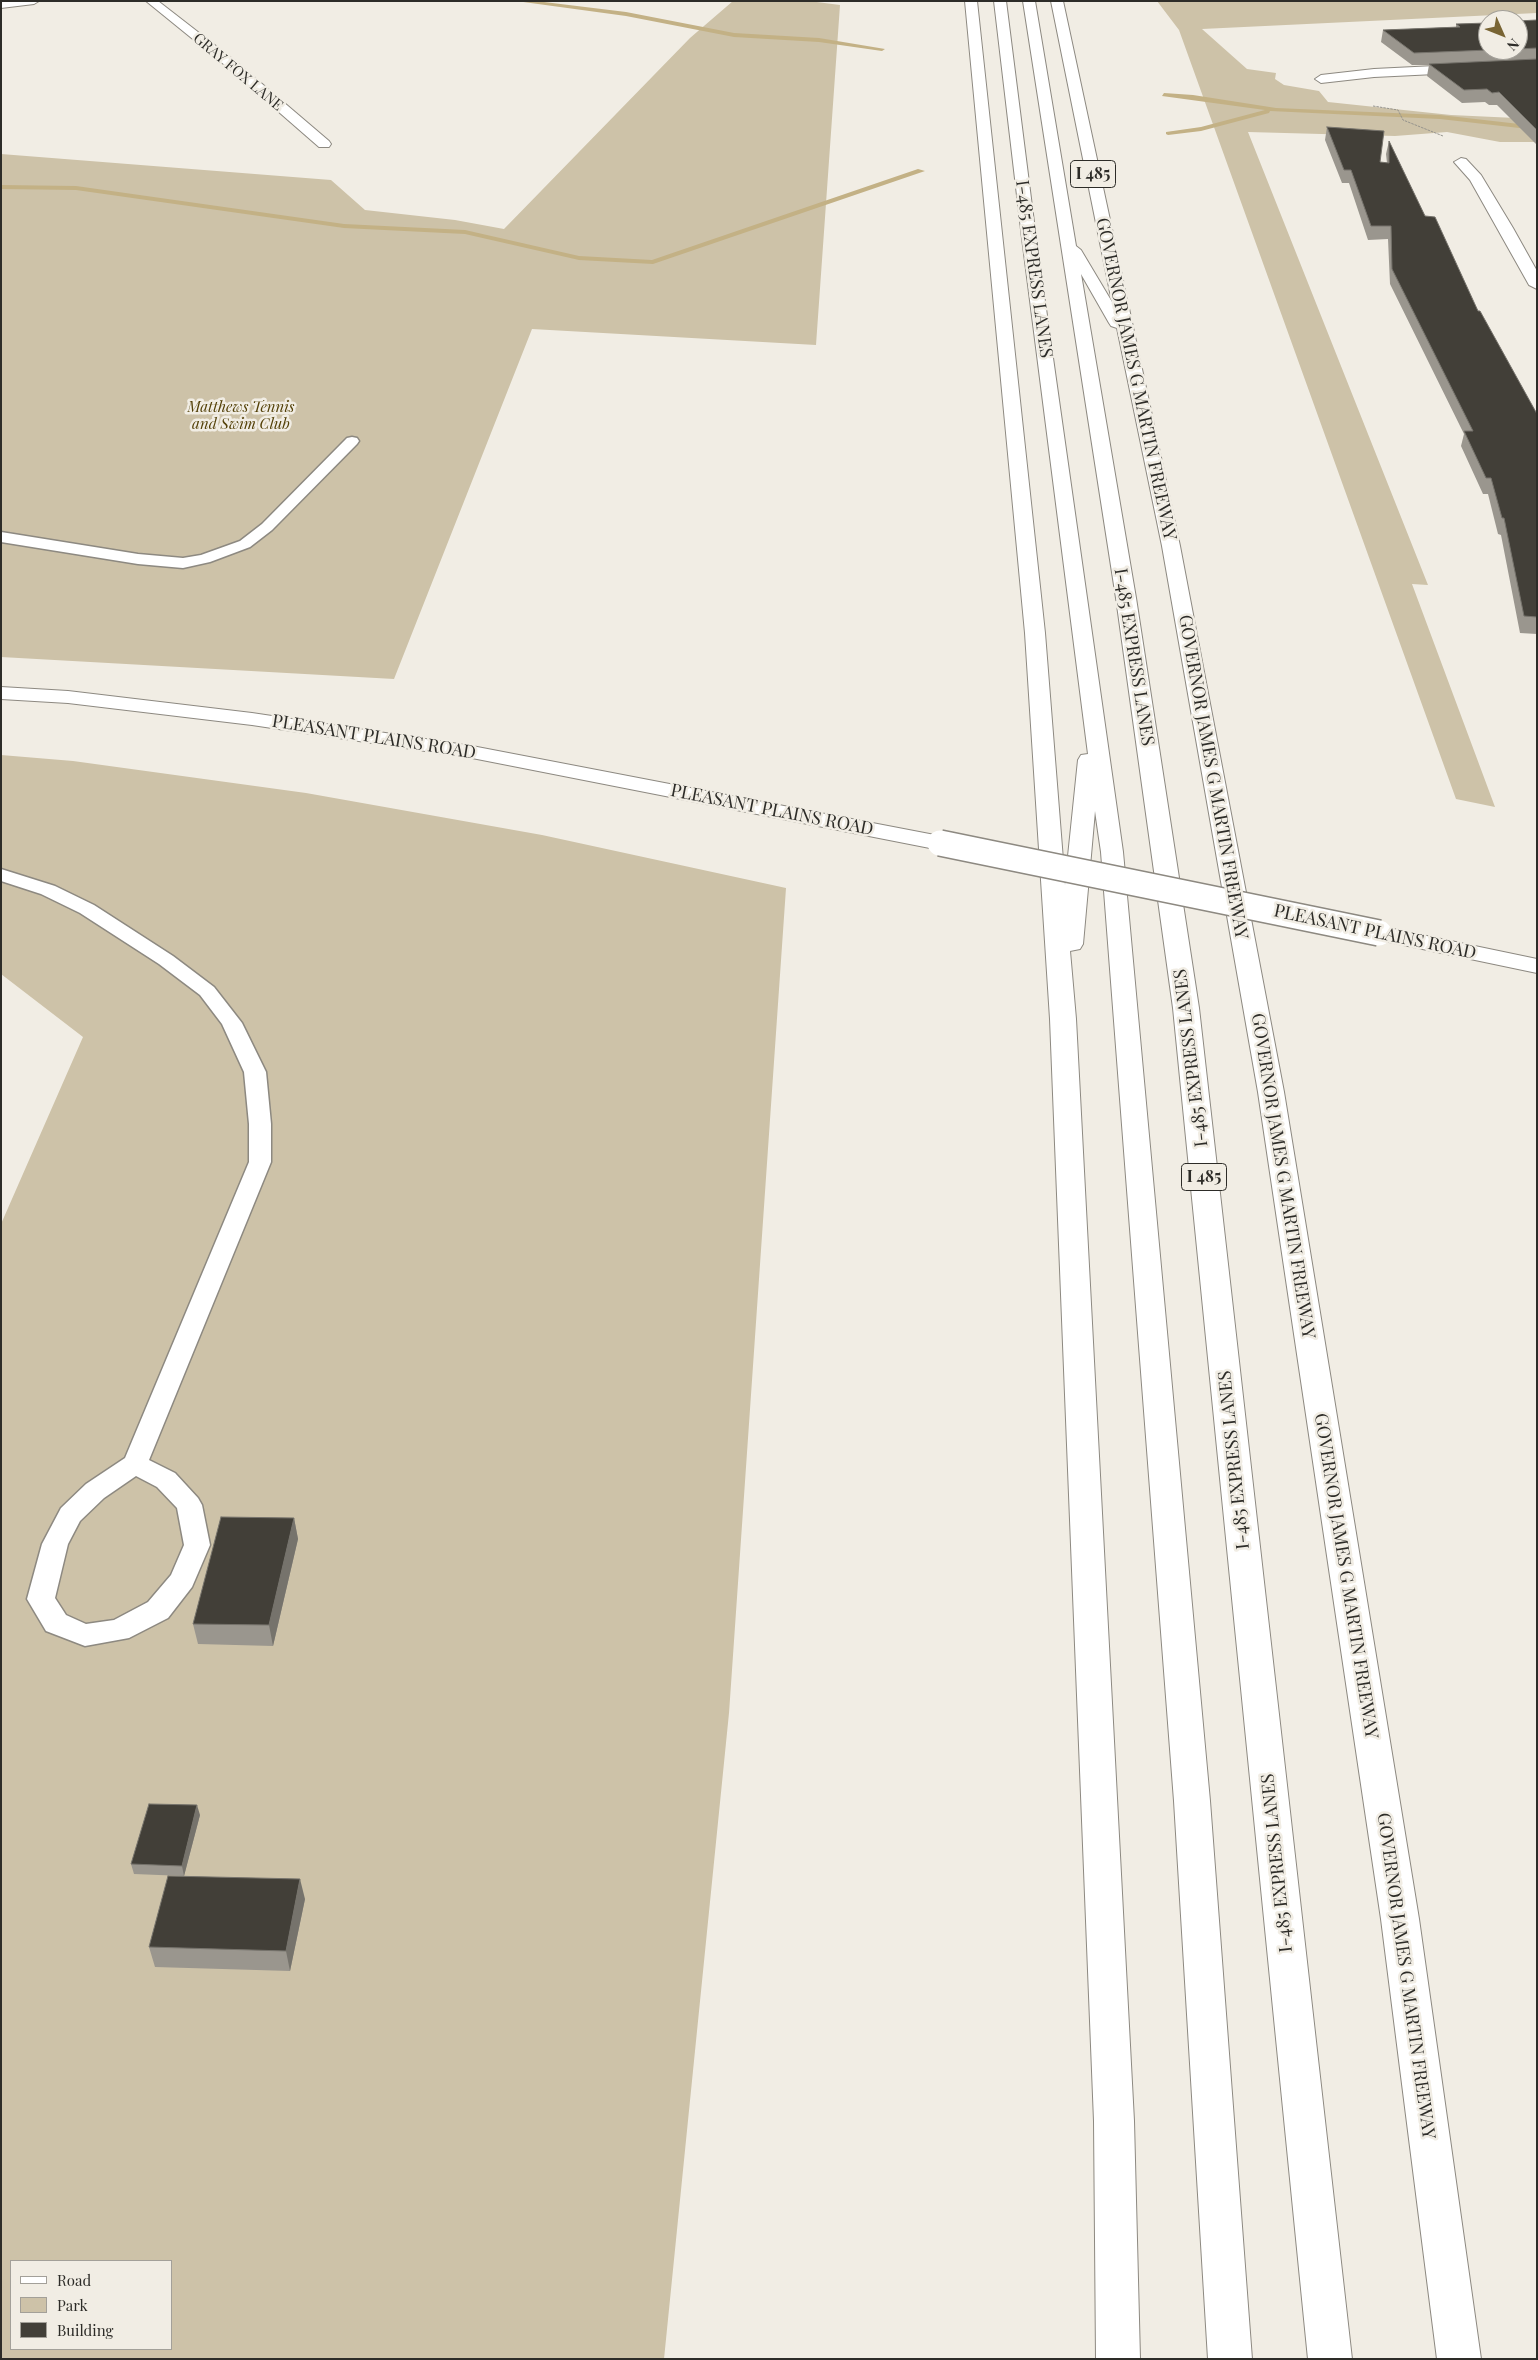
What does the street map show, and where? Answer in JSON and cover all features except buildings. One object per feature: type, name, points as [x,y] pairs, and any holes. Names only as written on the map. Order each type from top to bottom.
[{"type":"main road","points":[[1,5],[34,1]]},
{"type":"main road","name":"GRAY FOX LANE","points":[[151,1],[230,63],[324,144]]},
{"type":"main road","points":[[971,1],[1035,633],[1063,1019],[1114,2121],[1118,2359]]},
{"type":"main road","name":"I-485 EXPRESS LANES","points":[[1000,1],[1030,248],[1112,852],[1188,1762],[1230,2359]]},
{"type":"main road","name":"I-485 EXPRESS LANES","points":[[1030,1],[1124,588],[1186,1008],[1330,2359]]},
{"type":"main road","name":"GOVERNOR JAMES G MARTIN FREEWAY","points":[[1058,2],[1171,546],[1273,1102],[1400,1919],[1459,2359]]},
{"type":"main road","points":[[1321,79],[1374,73],[1537,64]]},
{"type":"main road","points":[[1461,162],[1481,187],[1537,284]]},
{"type":"main road","points":[[1067,238],[1130,344]]},
{"type":"main road","name":"PLEASANT PLAINS ROAD","points":[[1,692],[68,697],[252,719],[472,752],[940,843],[1537,966]]},
{"type":"main road","points":[[1063,1019],[1093,714]]},
{"type":"lane","points":[[1,537],[138,559],[183,562],[205,559],[245,544],[267,527],[352,441]]},
{"type":"lane","points":[[1,875],[48,890],[87,909],[166,960],[208,991],[232,1023],[255,1072],[260,1124],[260,1162],[135,1464],[94,1491],[70,1515],[55,1544],[47,1570],[41,1599],[56,1623],[86,1635],[119,1630],[158,1610],[182,1580],[197,1545],[189,1505],[166,1480],[135,1464]]},
{"type":"path","points":[[1400,113],[1401,118],[1446,138],[1461,162]]},
{"type":"green space","name":"Matthews Tennis and Swim Club","points":[[733,1],[809,1],[840,5],[816,345],[532,329],[394,679],[1,657],[1,154],[331,180],[365,210],[455,220],[504,229],[690,38]]},
{"type":"green space","points":[[1157,1],[1537,1],[1537,13],[1528,13],[1528,10],[1478,10],[1478,16],[1202,29],[1247,69],[1276,73],[1275,79],[1284,85],[1319,91],[1328,102],[1451,115],[1537,119],[1537,142],[1500,142],[1447,132],[1395,136],[1248,132],[1428,585],[1412,584],[1495,807],[1456,799],[1179,30]]},
{"type":"green space","points":[[1,755],[73,761],[306,793],[542,835],[786,888],[729,1713],[664,2359],[1,2359],[1,1224],[83,1037],[1,974]]},
{"type":"waterway","points":[[519,1],[626,14],[734,35],[819,40],[882,49]]},
{"type":"waterway","points":[[1164,95],[1193,97],[1276,110],[1440,117],[1537,128]]},
{"type":"waterway","points":[[1168,133],[1201,129],[1267,112]]},
{"type":"waterway","points":[[1,187],[76,188],[344,226],[465,232],[579,258],[653,262],[921,171]]}]
